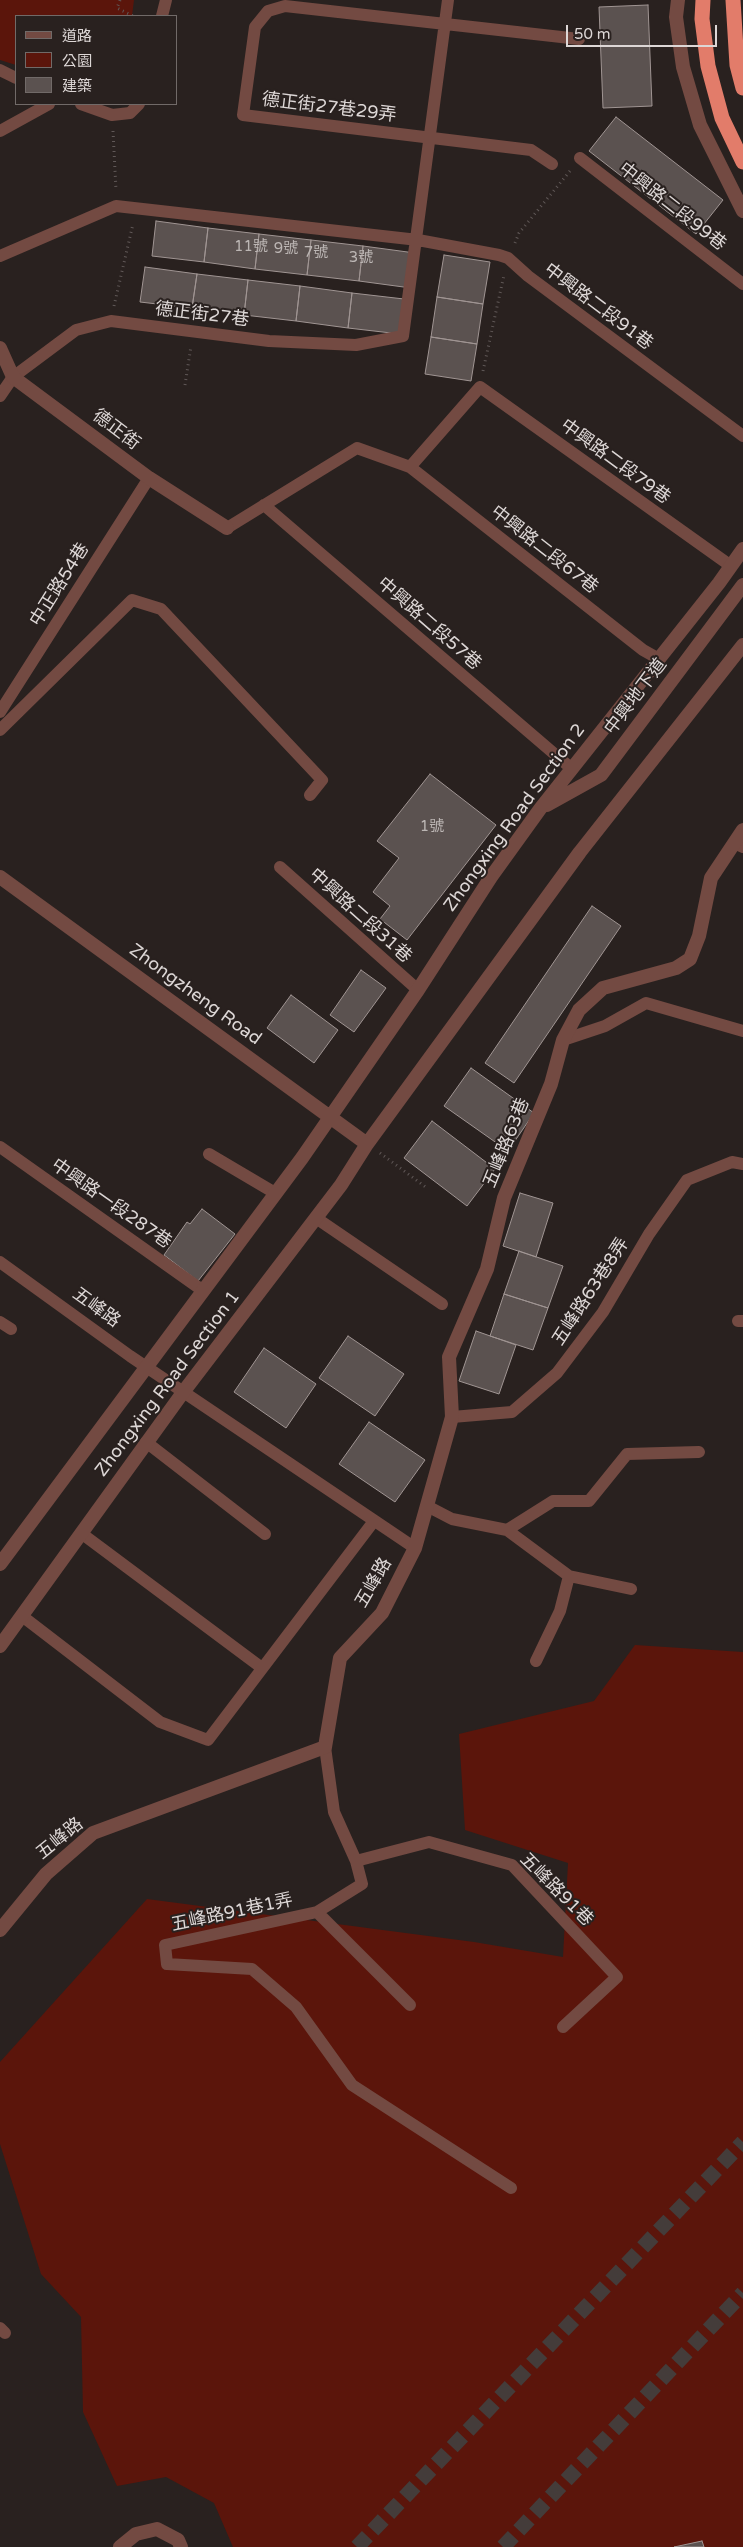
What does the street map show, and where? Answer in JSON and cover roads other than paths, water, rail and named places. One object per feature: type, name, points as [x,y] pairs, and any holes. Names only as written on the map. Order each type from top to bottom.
[{"type":"highway","points":[[703,0],[702,19],[708,66],[722,118],[743,162]]},
{"type":"highway","points":[[733,0],[732,18],[737,65],[743,88]]},
{"type":"highway","points":[[722,118],[743,156]]},
{"type":"street","points":[[678,0],[676,17],[683,66],[700,125],[743,211]]},
{"type":"street","name":"德正街","points":[[0,348],[13,377],[149,478],[227,528]]},
{"type":"street","name":"Zhongxing Road Section 2","points":[[329,1117],[418,990],[491,877],[540,809],[743,549]]},
{"type":"street","name":"中興地下道","points":[[540,809],[601,775],[743,585]]},
{"type":"street","points":[[367,1144],[580,852],[743,645]]},
{"type":"street","name":"五峰路63巷","points":[[415,1548],[452,1417],[449,1356],[487,1269],[504,1198],[552,1084],[563,1040],[579,1010],[603,988],[676,968],[690,959],[699,936],[710,878],[738,845],[743,830]]},
{"type":"street","name":"Zhongzheng Road","points":[[0,877],[367,1144]]},
{"type":"street","name":"Zhongxing Road Section 1","points":[[0,1564],[275,1193],[329,1117]]},
{"type":"street","name":"Zhongxing Road Section 1","points":[[0,1646],[146,1442],[316,1218],[367,1144]]},
{"type":"street","name":"五峰路","points":[[0,1930],[46,1874],[93,1833],[324,1747],[340,1658],[382,1613],[415,1548]]},
{"type":"street","points":[[120,2547],[136,2534],[157,2528],[178,2540],[181,2547]]},
{"type":"lane","points":[[162,15],[166,0]]},
{"type":"lane","points":[[0,256],[116,206],[418,240],[429,137],[448,0]]},
{"type":"lane","name":"德正街27巷29弄","points":[[552,164],[531,150],[243,115],[255,27],[268,11],[285,6],[579,39]]},
{"type":"lane","points":[[0,70],[15,78]]},
{"type":"lane","points":[[0,131],[48,105]]},
{"type":"lane","points":[[83,105],[112,116],[130,112],[137,105]]},
{"type":"lane","name":"中興路二段99巷","points":[[580,158],[743,284]]},
{"type":"lane","name":"德正街27巷","points":[[0,396],[13,377],[76,330],[111,321],[269,341],[356,345],[403,336],[418,240]]},
{"type":"lane","name":"中興路二段91巷","points":[[418,240],[508,258],[528,276],[742,432]]},
{"type":"lane","name":"中興路二段79巷","points":[[410,467],[480,387],[731,566]]},
{"type":"lane","name":"中興路二段67巷","points":[[264,505],[357,448],[410,467],[644,650],[659,659]]},
{"type":"lane","name":"中正路54巷","points":[[0,712],[149,478]]},
{"type":"lane","points":[[227,528],[264,505]]},
{"type":"lane","name":"中興路二段57巷","points":[[264,505],[572,769]]},
{"type":"lane","points":[[0,730],[132,600],[161,609],[322,780],[310,795]]},
{"type":"lane","name":"中興路二段31巷","points":[[280,867],[418,990]]},
{"type":"lane","points":[[563,1040],[605,1026],[646,1002],[743,1031]]},
{"type":"lane","name":"中興路一段287巷","points":[[0,1147],[202,1290]]},
{"type":"lane","points":[[209,1154],[275,1193]]},
{"type":"lane","name":"五峰路63巷8弄","points":[[452,1417],[512,1412],[557,1373],[603,1312],[649,1234],[687,1180],[732,1162],[743,1164]]},
{"type":"lane","points":[[316,1218],[442,1304]]},
{"type":"lane","name":"五峰路","points":[[0,1262],[146,1366],[415,1548]]},
{"type":"lane","points":[[0,1322],[11,1329]]},
{"type":"lane","points":[[146,1442],[265,1534]]},
{"type":"lane","points":[[507,1530],[552,1501],[589,1501],[627,1454],[699,1452]]},
{"type":"lane","points":[[427,1506],[452,1519],[507,1530],[569,1576],[631,1589]]},
{"type":"lane","points":[[22,1616],[160,1722],[208,1740],[374,1520]]},
{"type":"lane","points":[[80,1533],[262,1668]]},
{"type":"lane","points":[[536,1661],[560,1611],[569,1576]]},
{"type":"lane","points":[[324,1747],[334,1812],[356,1861]]},
{"type":"lane","name":"五峰路91巷","points":[[356,1861],[429,1842],[512,1865],[617,1977],[563,2027]]},
{"type":"lane","name":"五峰路91巷1弄","points":[[356,1861],[362,1884],[317,1912],[165,1945],[167,1964],[252,1969],[296,2007],[352,2085],[511,2188]]},
{"type":"lane","points":[[317,1912],[410,2005]]},
{"type":"tunnel","points":[[357,2547],[743,2142]]},
{"type":"tunnel","points":[[503,2547],[743,2293]]}]
